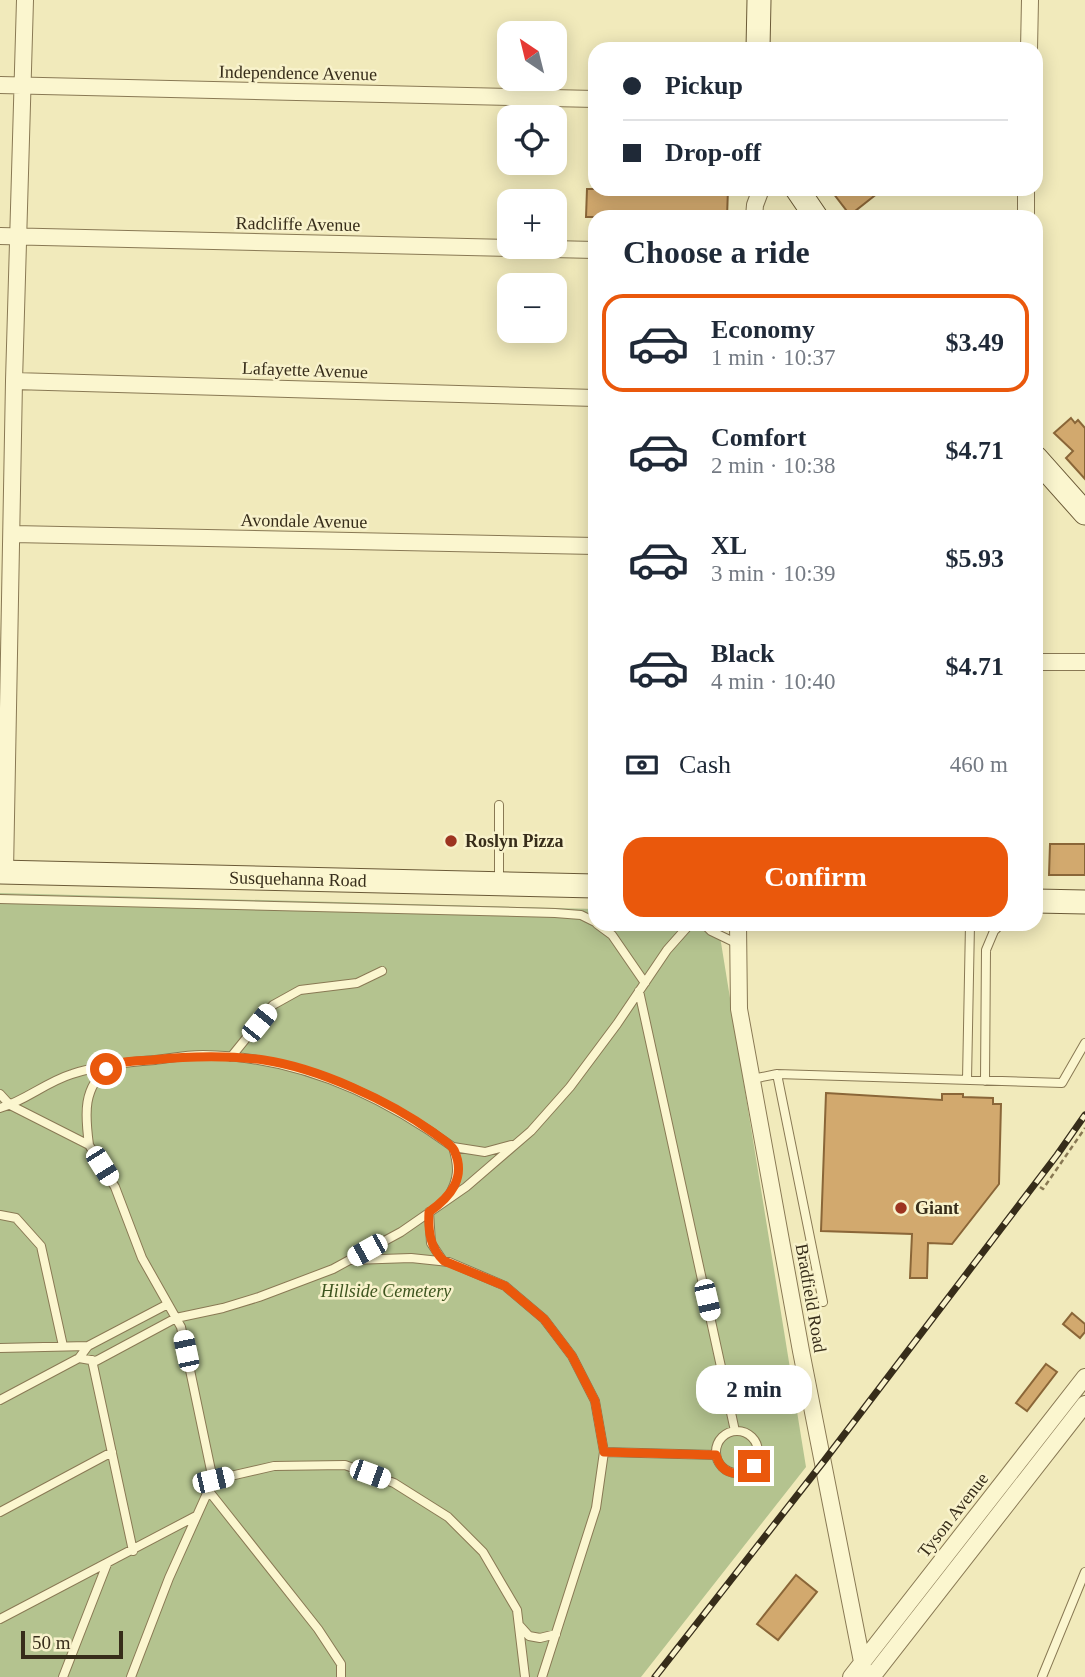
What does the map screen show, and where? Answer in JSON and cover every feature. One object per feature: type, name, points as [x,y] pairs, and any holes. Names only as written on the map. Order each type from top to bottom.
[{"type":"main road","points":[[758,42],[759,0]]},
{"type":"main road","points":[[1043,466],[1085,513]]},
{"type":"main road","name":"Susquehanna Road","points":[[3,872],[588,886]]},
{"type":"main road","points":[[1043,901],[1085,902]]},
{"type":"street","points":[[3,872],[25,0]]},
{"type":"street","points":[[1029,42],[1030,0]]},
{"type":"street","name":"Independence Avenue","points":[[0,85],[588,99]]},
{"type":"street","name":"Radcliffe Avenue","points":[[0,236],[588,250]]},
{"type":"street","name":"Lafayette Avenue","points":[[14,381],[588,398]]},
{"type":"street","name":"Avondale Avenue","points":[[13,534],[588,546]]},
{"type":"street","points":[[1043,662],[1085,662]]},
{"type":"street","name":"Bradfield Road","points":[[738,931],[739,1009],[801,1351],[864,1670]]},
{"type":"street","name":"Tyson Avenue","points":[[851,1677],[864,1670],[1085,1377]]},
{"type":"street","name":"Tyson Avenue","points":[[872,1677],[1085,1405]]},
{"type":"lane","points":[[499,806],[499,883]]},
{"type":"lane","points":[[0,899],[528,912],[581,915],[588,919]]},
{"type":"lane","points":[[607,931],[645,983]]},
{"type":"lane","points":[[79,1358],[96,1360],[176,1318],[259,1297],[333,1269],[401,1232],[446,1200],[531,1130],[570,1087],[667,950],[684,931]]},
{"type":"lane","points":[[711,931],[738,944]]},
{"type":"lane","points":[[967,1080],[970,931]]},
{"type":"lane","points":[[985,1081],[986,950],[994,931]]},
{"type":"lane","points":[[231,1057],[273,1005],[300,990],[357,983],[382,971]]},
{"type":"lane","points":[[639,991],[736,1431]]},
{"type":"lane","points":[[752,1079],[777,1074],[1062,1083],[1085,1043]]},
{"type":"lane","points":[[0,1108],[71,1074],[111,1065],[202,1055],[266,1060],[320,1075],[368,1094],[423,1125],[453,1147],[485,1152],[518,1142]]},
{"type":"lane","points":[[111,1065],[94,1084],[87,1099],[85,1113],[89,1146],[115,1187],[142,1258],[181,1327],[213,1480],[169,1578],[131,1677]]},
{"type":"lane","points":[[777,1074],[823,1302]]},
{"type":"lane","points":[[0,1094],[10,1105],[89,1146]]},
{"type":"lane","points":[[446,1200],[455,1186],[458,1173],[453,1147]]},
{"type":"lane","points":[[429,1212],[431,1243],[444,1261]]},
{"type":"lane","points":[[0,1214],[16,1218],[41,1246],[63,1346]]},
{"type":"lane","points":[[350,1260],[411,1258],[444,1261],[505,1286],[544,1319],[572,1356],[595,1401],[604,1452],[596,1508],[542,1677]]},
{"type":"lane","points":[[0,1400],[79,1358],[88,1346],[168,1304]]},
{"type":"lane","points":[[0,1348],[88,1346]]},
{"type":"lane","points":[[92,1360],[132,1551]]},
{"type":"lane","points":[[736,1431],[743,1432],[754,1440],[759,1453],[754,1466],[748,1471],[734,1474],[722,1468],[716,1455],[716,1448],[723,1436],[736,1431]]},
{"type":"lane","points":[[0,1512],[112,1452]]},
{"type":"lane","points":[[604,1452],[716,1455]]},
{"type":"lane","points":[[213,1480],[274,1466],[345,1465],[394,1483],[448,1517],[483,1552],[517,1610],[525,1677]]},
{"type":"lane","points":[[208,1490],[318,1629],[341,1664],[341,1677]]},
{"type":"lane","points":[[0,1619],[197,1516]]},
{"type":"lane","points":[[62,1677],[107,1564]]},
{"type":"lane","points":[[1042,1677],[1085,1572]]},
{"type":"lane","points":[[519,1623],[529,1636],[540,1638],[556,1634]]},
{"type":"path","points":[[1040,1187],[1043,1189],[1085,1128]]},
{"type":"green space","name":"Hillside Cemetery","points":[[0,893],[588,909],[588,931],[719,931],[806,1467],[641,1677],[0,1677]]},
{"type":"building","points":[[587,189],[588,196],[728,196],[727,210],[588,210],[586,217]]},
{"type":"building","points":[[835,196],[874,196],[856,210],[846,210]]},
{"type":"building","points":[[1071,418],[1075,423],[1078,420],[1085,428],[1085,479],[1066,458],[1073,451],[1054,433]]},
{"type":"building","points":[[1050,844],[1085,844],[1085,875],[1049,875]]},
{"type":"building","name":"Giant","points":[[826,1093],[942,1100],[942,1094],[963,1094],[963,1097],[993,1098],[993,1104],[1001,1104],[999,1184],[952,1244],[928,1243],[927,1278],[910,1278],[912,1234],[821,1231]]},
{"type":"building","points":[[1072,1313],[1085,1324],[1085,1332],[1080,1338],[1063,1324]]},
{"type":"building","points":[[1046,1364],[1057,1372],[1027,1411],[1016,1403]]},
{"type":"building","points":[[796,1575],[817,1592],[778,1640],[757,1624]]},
{"type":"railway","points":[[655,1677],[824,1461],[1085,1115]]},
{"type":"place","name":"Roslyn Pizza","points":[[451,841]]},
{"type":"place","name":"Giant","points":[[901,1208]]},
{"type":"route","points":[[106,1069],[120,1063],[202,1055],[266,1060],[320,1075],[368,1094],[423,1125],[453,1147],[458,1163],[455,1186],[446,1200],[429,1212],[431,1243],[437,1255],[444,1261],[505,1286],[544,1319],[572,1356],[595,1401],[604,1452],[716,1455],[722,1468],[734,1474],[741,1474],[754,1466]]}]
